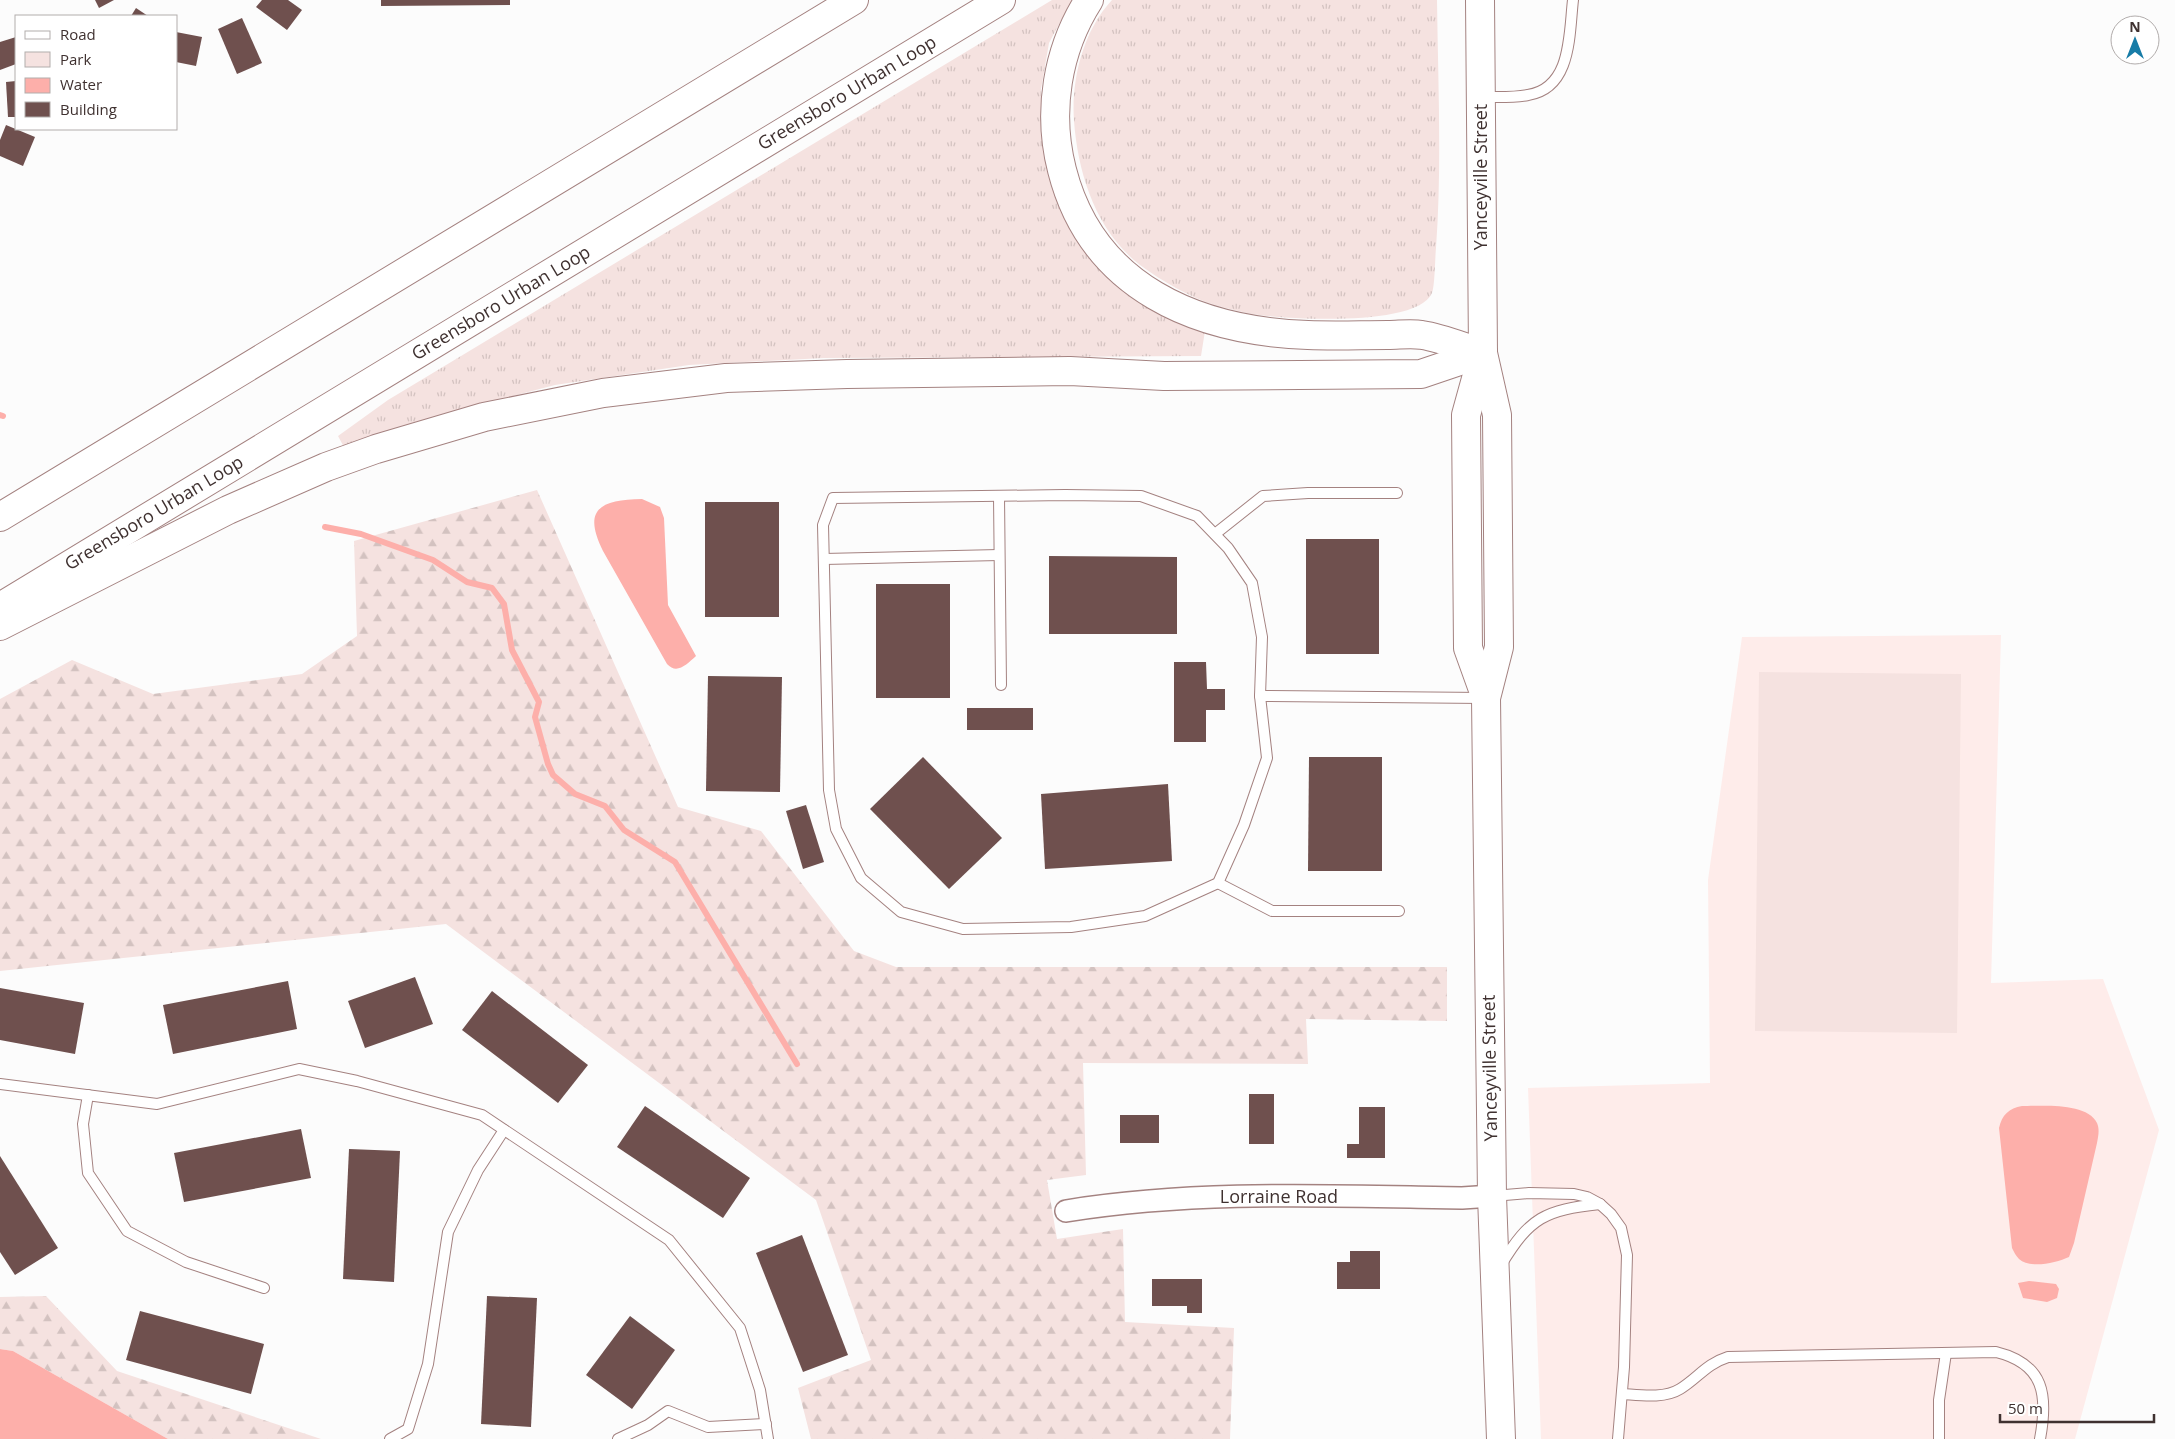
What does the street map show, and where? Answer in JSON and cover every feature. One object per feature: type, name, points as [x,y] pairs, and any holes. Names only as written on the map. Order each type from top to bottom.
[{"type":"main road","points":[[0,517],[854,0]]},
{"type":"main road","name":"Greensboro Urban Loop","points":[[0,606],[1001,0]]},
{"type":"main road","points":[[1089,0],[1072,32],[1061,65],[1055,108],[1057,142],[1065,182],[1082,220],[1101,249],[1131,279],[1159,299],[1181,310],[1228,326],[1309,335],[1421,334],[1483,354]]},
{"type":"main road","name":"Yanceyville Street","points":[[1480,0],[1483,354],[1497,415],[1499,647],[1486,698],[1492,1196],[1501,1439]]},
{"type":"main road","points":[[0,626],[228,510],[326,467],[376,449],[484,417],[594,394],[726,378],[847,374],[1070,372],[1164,376],[1422,374],[1483,354]]},
{"type":"street","name":"Lorraine Road","points":[[1066,1211],[1125,1202],[1212,1197],[1462,1198],[1492,1196]]},
{"type":"lane","points":[[1481,97],[1530,95],[1540,92],[1558,77],[1564,67],[1573,0]]},
{"type":"lane","points":[[1215,534],[1263,496],[1308,493],[1397,493]]},
{"type":"lane","points":[[999,496],[1001,684]]},
{"type":"lane","points":[[1141,496],[1197,516],[1215,534],[1228,548],[1252,583],[1262,637],[1260,696],[1267,758],[1244,825],[1218,883],[1145,916],[1071,927],[963,929],[901,912],[862,878],[836,830],[829,790],[823,525],[833,498],[1141,496]]},
{"type":"lane","points":[[824,559],[1000,555]]},
{"type":"lane","points":[[1260,696],[1486,698]]},
{"type":"lane","points":[[1218,883],[1272,912],[1399,911]]},
{"type":"lane","points":[[0,1084],[157,1104],[299,1069],[357,1081],[482,1115],[669,1240],[740,1328],[760,1390],[768,1439]]},
{"type":"lane","points":[[88,1094],[83,1124],[88,1173],[127,1231],[186,1262],[264,1288]]},
{"type":"lane","points":[[390,1439],[408,1429],[428,1364],[448,1232],[478,1170],[504,1130]]},
{"type":"lane","points":[[1492,1196],[1528,1193],[1574,1194],[1587,1197],[1600,1204],[1611,1214],[1621,1228],[1626,1248],[1624,1368],[1618,1439]]},
{"type":"lane","points":[[1495,1276],[1518,1238],[1540,1219],[1568,1208],[1600,1204]]},
{"type":"lane","points":[[1622,1394],[1669,1394],[1680,1390],[1711,1364],[1728,1357],[1996,1352],[2011,1356],[2025,1364],[2037,1377],[2044,1394],[2045,1413],[2040,1439]]},
{"type":"lane","points":[[1939,1439],[1939,1400],[1946,1353]]},
{"type":"lane","points":[[618,1439],[648,1425],[668,1411],[708,1427],[766,1424]]},
{"type":"shaded area","points":[[2001,635],[1991,983],[2103,979],[2159,1130],[2075,1439],[1541,1439],[1528,1088],[1710,1083],[1708,880],[1742,637]]},
{"type":"green space","points":[[1052,0],[1072,0],[1049,43],[1041,89],[1043,139],[1052,188],[1077,239],[1114,282],[1161,315],[1205,331],[1201,356],[824,358],[689,365],[555,385],[443,414],[345,449],[338,436],[388,400]]},
{"type":"green space","points":[[1112,0],[1437,0],[1438,217],[1433,289],[1432,293],[1422,304],[1403,311],[1379,316],[1352,318],[1324,319],[1259,315],[1205,302],[1186,293],[1148,271],[1125,251],[1112,236],[1092,200],[1080,161],[1074,121],[1077,73],[1086,41],[1093,26]]},
{"type":"green space","points":[[537,490],[678,807],[761,831],[854,951],[896,967],[1447,967],[1447,1021],[1306,1019],[1308,1064],[1083,1063],[1086,1175],[1047,1180],[1057,1239],[1123,1229],[1125,1322],[1234,1328],[1230,1439],[811,1439],[798,1388],[871,1360],[816,1200],[446,924],[0,971],[0,699],[72,660],[153,694],[302,674],[357,636],[354,541]]},
{"type":"green space","points":[[1759,672],[1961,674],[1957,1033],[1755,1031]]},
{"type":"green space","points":[[46,1296],[117,1371],[321,1439],[168,1439],[13,1351],[0,1349],[0,1297]]},
{"type":"water","points":[[642,499],[660,507],[664,518],[668,605],[696,656],[686,665],[674,669],[667,664],[603,551],[594,524],[595,515],[607,504],[616,501]]},
{"type":"water","points":[[2022,1106],[2074,1108],[2092,1116],[2098,1128],[2097,1143],[2074,1243],[2069,1257],[2050,1263],[2030,1264],[2024,1262],[2018,1258],[2012,1248],[1999,1128],[2002,1119],[2007,1113],[2013,1108]]},
{"type":"water","points":[[2029,1281],[2056,1284],[2059,1289],[2057,1298],[2047,1302],[2023,1298],[2018,1283]]},
{"type":"water","points":[[0,1349],[13,1351],[168,1439],[0,1439]]},
{"type":"building","points":[[95,0],[114,0],[99,8]]},
{"type":"building","points":[[262,0],[288,0],[302,10],[287,30],[256,7]]},
{"type":"building","points":[[381,0],[510,0],[510,5],[381,6]]},
{"type":"building","points":[[136,8],[146,15],[132,15]]},
{"type":"building","points":[[242,18],[262,63],[237,74],[218,29]]},
{"type":"building","points":[[178,32],[202,37],[196,66],[178,62]]},
{"type":"building","points":[[15,37],[15,64],[0,70],[0,42]]},
{"type":"building","points":[[15,81],[15,117],[8,117],[6,82]]},
{"type":"building","points":[[6,125],[35,137],[23,166],[0,156],[0,140]]},
{"type":"building","points":[[705,502],[779,502],[779,617],[705,617]]},
{"type":"building","points":[[1306,539],[1379,539],[1379,654],[1306,654]]},
{"type":"building","points":[[1049,556],[1177,557],[1177,634],[1049,634]]},
{"type":"building","points":[[876,584],[950,584],[950,698],[876,698]]},
{"type":"building","points":[[1174,662],[1206,662],[1207,689],[1225,689],[1225,710],[1206,710],[1206,742],[1174,742]]},
{"type":"building","points":[[708,676],[782,677],[780,792],[706,791]]},
{"type":"building","points":[[967,708],[1033,708],[1033,730],[967,730]]},
{"type":"building","points":[[923,757],[1002,838],[949,889],[870,809]]},
{"type":"building","points":[[1309,757],[1382,757],[1382,871],[1308,871]]},
{"type":"building","points":[[1168,784],[1172,861],[1045,869],[1041,794]]},
{"type":"building","points":[[806,805],[824,862],[803,869],[786,811]]},
{"type":"building","points":[[415,977],[433,1024],[365,1048],[348,1001]]},
{"type":"building","points":[[288,981],[297,1029],[173,1054],[163,1005]]},
{"type":"building","points":[[0,988],[84,1003],[75,1054],[0,1040]]},
{"type":"building","points":[[492,991],[588,1065],[558,1103],[462,1030]]},
{"type":"building","points":[[1249,1094],[1274,1094],[1274,1144],[1249,1144]]},
{"type":"building","points":[[645,1106],[750,1178],[723,1218],[617,1147]]},
{"type":"building","points":[[1359,1107],[1385,1107],[1385,1158],[1347,1158],[1347,1144],[1359,1144]]},
{"type":"building","points":[[1120,1115],[1159,1115],[1159,1143],[1120,1143]]},
{"type":"building","points":[[301,1129],[311,1178],[184,1202],[174,1153]]},
{"type":"building","points":[[349,1149],[400,1151],[394,1282],[343,1279]]},
{"type":"building","points":[[0,1156],[58,1248],[15,1275],[0,1252]]},
{"type":"building","points":[[802,1235],[848,1355],[803,1372],[756,1253]]},
{"type":"building","points":[[1350,1251],[1380,1251],[1380,1289],[1337,1289],[1337,1262],[1350,1262]]},
{"type":"building","points":[[1152,1279],[1202,1279],[1202,1313],[1187,1313],[1187,1306],[1152,1306]]},
{"type":"building","points":[[487,1296],[537,1298],[531,1427],[481,1424]]},
{"type":"building","points":[[140,1311],[264,1344],[251,1394],[126,1360]]},
{"type":"building","points":[[630,1316],[675,1350],[632,1409],[586,1375]]},
{"type":"waterway","points":[[325,527],[361,534],[433,560],[467,582],[492,588],[504,604],[512,650],[539,702],[535,717],[548,764],[553,775],[575,794],[605,806],[624,830],[675,862],[797,1064]]}]
